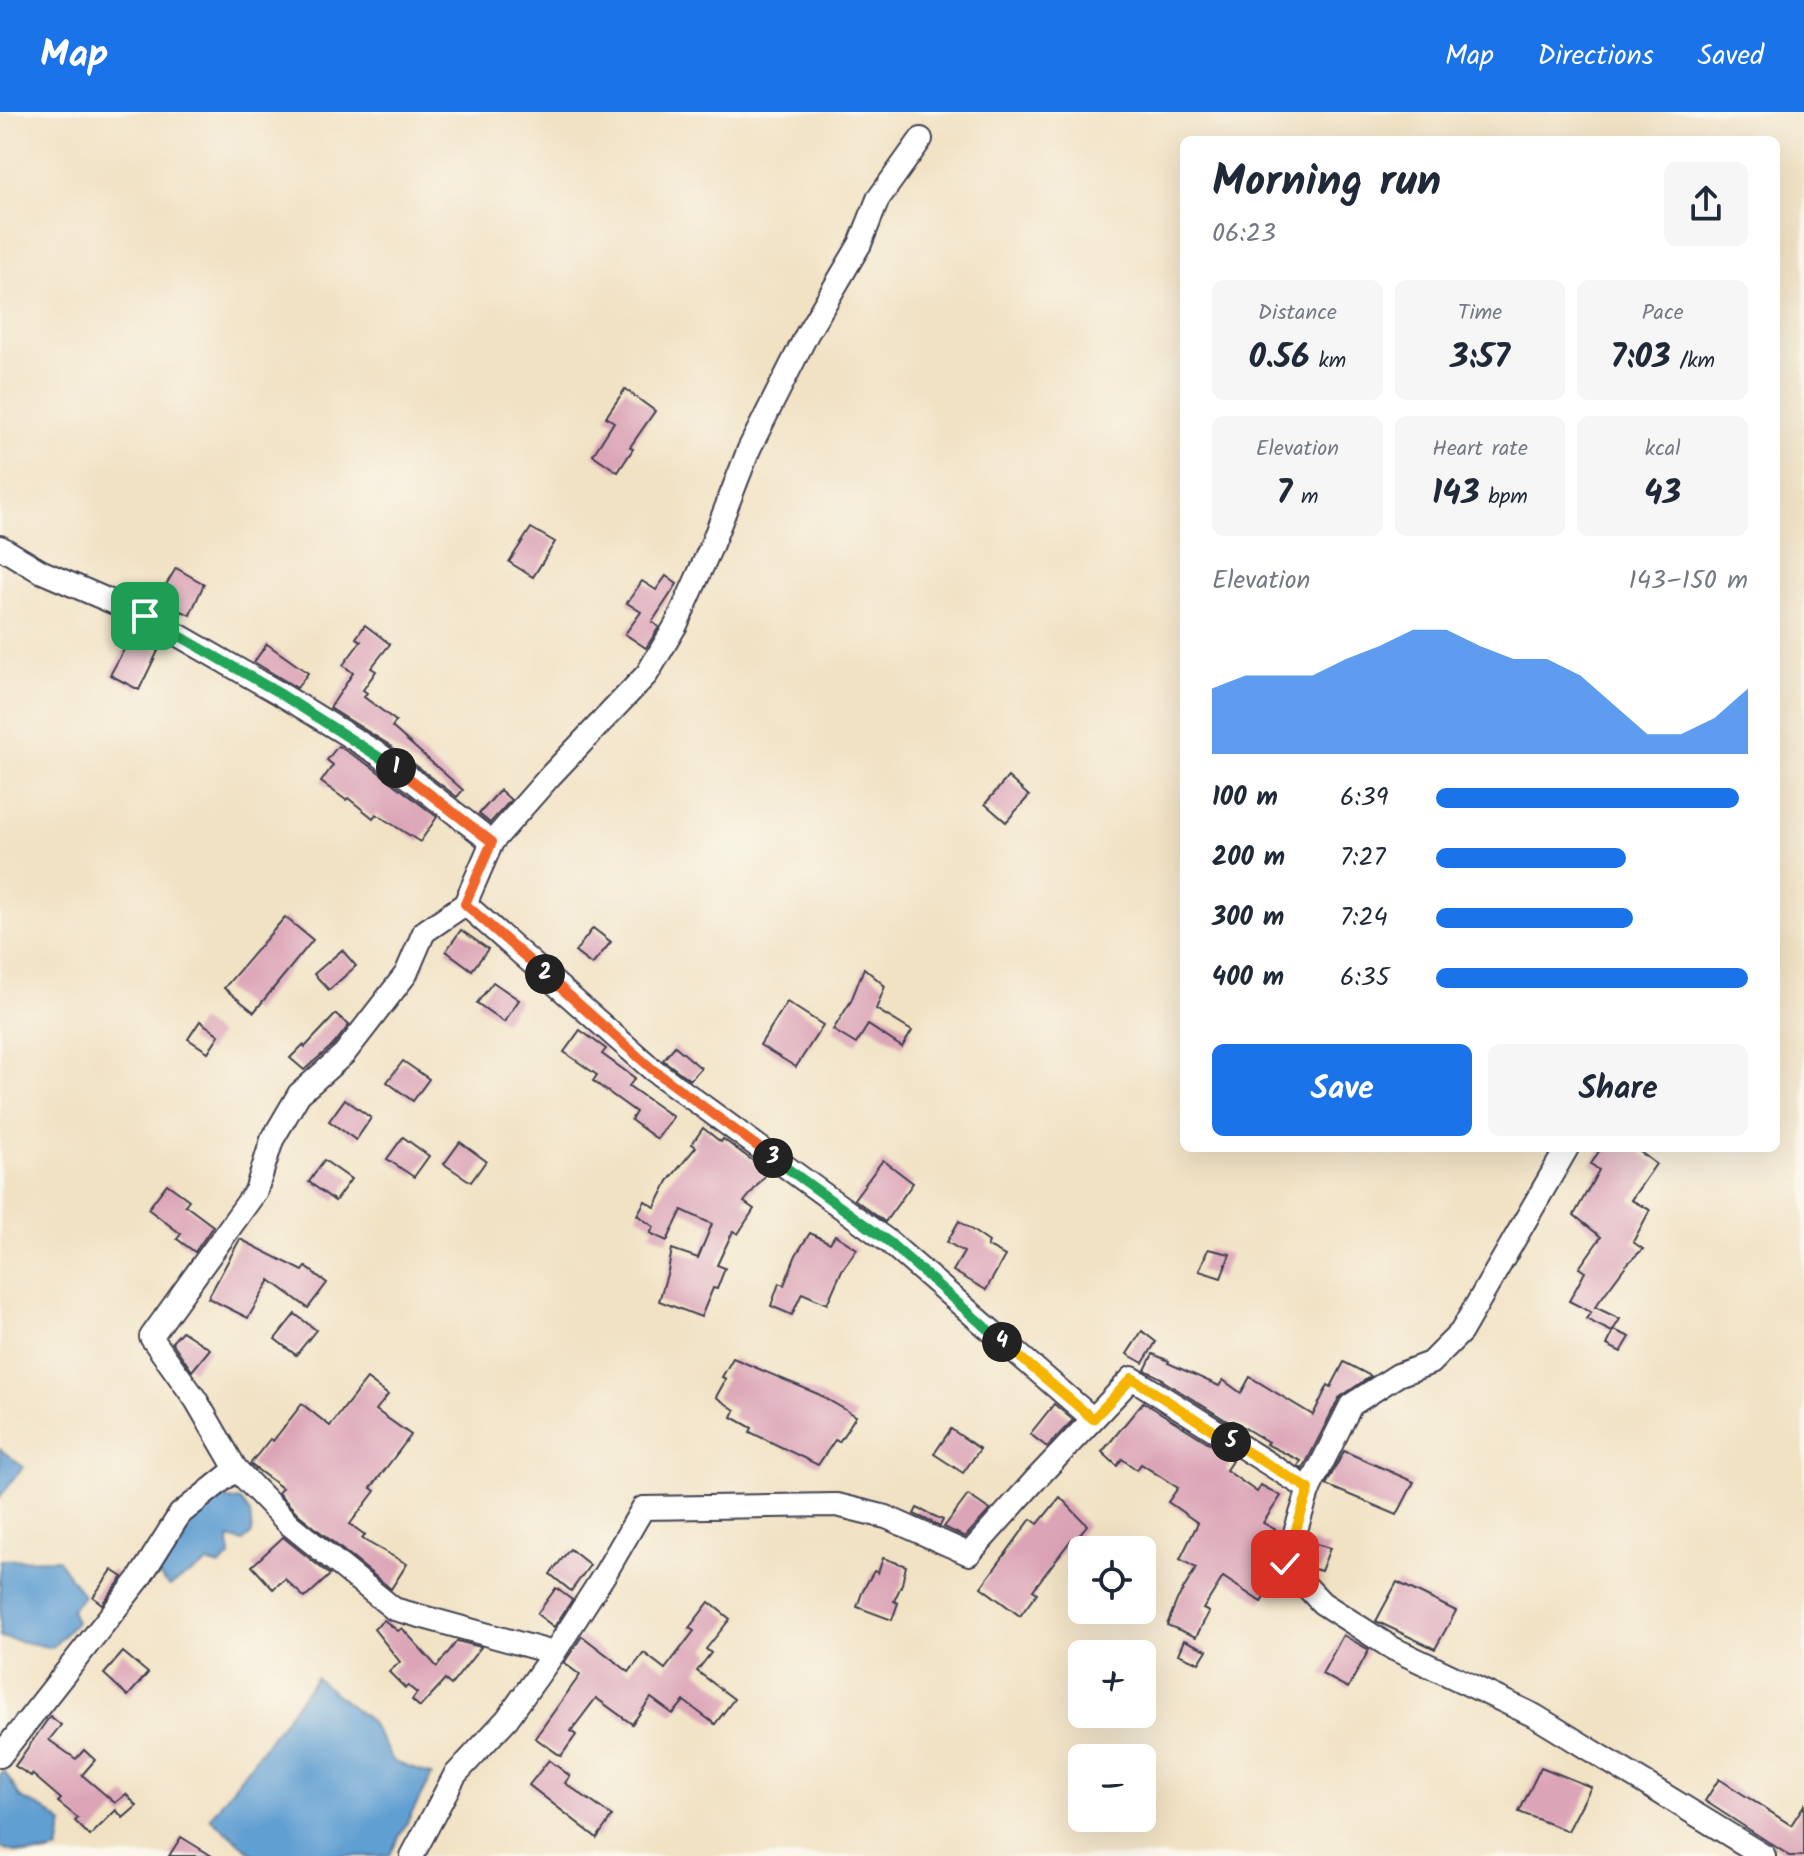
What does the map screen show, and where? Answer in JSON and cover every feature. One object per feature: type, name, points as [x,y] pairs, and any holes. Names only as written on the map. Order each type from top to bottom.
[{"type":"street","points":[[554,1653],[394,1609],[289,1524],[236,1469],[196,1400],[151,1337],[256,1191],[272,1140],[299,1094],[344,1054],[406,974],[424,932],[465,904],[492,842],[647,674],[676,625],[749,449],[807,334],[860,244],[878,199],[921,139]]},
{"type":"street","points":[[0,547],[40,571],[145,616],[279,693],[380,755],[492,842]]},
{"type":"street","points":[[465,904],[652,1069],[889,1242],[1093,1419]]},
{"type":"street","points":[[1565,1152],[1461,1332],[1430,1363],[1398,1375],[1351,1405],[1309,1489],[1285,1564],[1322,1603],[1392,1648],[1535,1716],[1764,1856]]},
{"type":"street","points":[[412,1856],[455,1775],[507,1719],[554,1653],[643,1508],[837,1505],[886,1517],[969,1554],[1132,1378],[1309,1489]]},
{"type":"street","points":[[0,1756],[139,1579],[180,1514],[236,1469]]},
{"type":"water","points":[[0,1449],[23,1467],[0,1497]]},
{"type":"water","points":[[211,1496],[241,1501],[250,1513],[252,1534],[243,1542],[229,1538],[230,1557],[220,1566],[208,1563],[170,1586],[151,1569]]},
{"type":"water","points":[[58,1559],[83,1596],[71,1610],[76,1622],[52,1648],[0,1637],[0,1560]]},
{"type":"water","points":[[316,1678],[370,1721],[394,1762],[432,1775],[389,1856],[255,1856],[210,1818]]},
{"type":"water","points":[[4,1771],[21,1798],[45,1809],[63,1824],[58,1850],[29,1854],[0,1847],[0,1774]]},
{"type":"building","points":[[625,389],[655,411],[630,447],[633,449],[618,472],[593,455],[614,422],[606,417]]},
{"type":"building","points":[[531,528],[555,542],[533,577],[509,562]]},
{"type":"building","points":[[176,568],[204,584],[190,615],[182,611],[178,619],[154,605]]},
{"type":"building","points":[[666,576],[677,584],[652,622],[659,627],[646,648],[625,634],[641,612],[627,603],[642,581],[656,590]]},
{"type":"building","points":[[365,625],[390,644],[371,668],[376,671],[363,690],[367,693],[364,697],[396,721],[392,727],[463,790],[457,797],[388,744],[330,708],[353,673],[343,665],[361,641],[356,638]]},
{"type":"building","points":[[131,637],[158,651],[139,690],[110,675]]},
{"type":"building","points":[[267,644],[308,673],[297,688],[254,662]]},
{"type":"building","points":[[338,746],[372,767],[437,817],[420,842],[376,814],[373,818],[321,782],[333,765],[327,760]]},
{"type":"building","points":[[1008,777],[1029,796],[1006,822],[985,804]]},
{"type":"building","points":[[500,790],[511,800],[490,823],[479,814]]},
{"type":"building","points":[[285,917],[313,940],[254,1012],[224,988]]},
{"type":"building","points":[[593,928],[611,942],[592,965],[575,952]]},
{"type":"building","points":[[461,930],[488,949],[472,970],[446,951]]},
{"type":"building","points":[[342,950],[356,966],[329,990],[314,974]]},
{"type":"building","points":[[864,968],[885,986],[876,1009],[912,1031],[902,1047],[868,1025],[856,1044],[833,1030],[851,1001]]},
{"type":"building","points":[[493,982],[519,1000],[504,1022],[477,1003]]},
{"type":"building","points":[[787,1002],[823,1025],[796,1067],[760,1045]]},
{"type":"building","points":[[336,1014],[349,1025],[334,1044],[304,1070],[290,1058],[303,1045],[305,1047]]},
{"type":"building","points":[[200,1021],[219,1035],[208,1052],[188,1039]]},
{"type":"building","points":[[580,1030],[606,1049],[602,1054],[635,1078],[629,1086],[673,1117],[657,1139],[631,1120],[636,1112],[593,1081],[597,1075],[564,1052]]},
{"type":"building","points":[[675,1046],[701,1068],[690,1080],[663,1060]]},
{"type":"building","points":[[403,1061],[429,1079],[413,1101],[387,1082]]},
{"type":"building","points":[[345,1099],[371,1118],[356,1140],[329,1121]]},
{"type":"building","points":[[703,1128],[768,1172],[744,1202],[754,1209],[738,1234],[733,1231],[717,1265],[725,1268],[701,1317],[659,1301],[672,1249],[698,1258],[712,1224],[682,1210],[667,1241],[650,1233],[654,1227],[637,1215],[645,1201],[655,1207],[668,1181],[696,1147],[692,1144]]},
{"type":"building","points":[[403,1137],[429,1156],[414,1177],[387,1159]]},
{"type":"building","points":[[460,1142],[486,1161],[471,1182],[444,1164]]},
{"type":"building","points":[[1598,1152],[1640,1152],[1656,1164],[1631,1200],[1650,1210],[1633,1242],[1643,1249],[1627,1264],[1595,1307],[1620,1319],[1612,1332],[1586,1319],[1591,1312],[1569,1301],[1585,1272],[1579,1268],[1601,1237],[1574,1215],[1599,1170],[1591,1164]]},
{"type":"building","points":[[324,1160],[351,1179],[335,1201],[309,1182]]},
{"type":"building","points":[[883,1160],[913,1183],[885,1222],[854,1199]]},
{"type":"building","points":[[167,1184],[189,1200],[185,1205],[213,1226],[195,1252],[177,1239],[181,1234],[148,1209]]},
{"type":"building","points":[[959,1221],[989,1242],[987,1246],[1005,1256],[986,1290],[953,1271],[964,1252],[947,1242]]},
{"type":"building","points":[[810,1233],[830,1243],[835,1235],[857,1249],[842,1270],[827,1304],[802,1293],[792,1315],[771,1306],[779,1283],[784,1285],[796,1255]]},
{"type":"building","points":[[240,1239],[303,1271],[306,1267],[327,1283],[308,1308],[270,1280],[248,1318],[208,1298]]},
{"type":"building","points":[[1208,1249],[1230,1254],[1221,1278],[1199,1271]]},
{"type":"building","points":[[295,1314],[316,1330],[296,1355],[275,1339]]},
{"type":"building","points":[[1614,1330],[1630,1337],[1621,1352],[1607,1345]]},
{"type":"building","points":[[182,1331],[210,1349],[192,1371],[172,1342]]},
{"type":"building","points":[[1142,1331],[1156,1342],[1143,1363],[1127,1354]]},
{"type":"building","points":[[1153,1354],[1219,1386],[1223,1380],[1241,1393],[1250,1377],[1313,1415],[1344,1362],[1371,1376],[1339,1398],[1303,1469],[1298,1466],[1301,1461],[1266,1444],[1268,1442],[1233,1421],[1232,1424],[1145,1370]]},
{"type":"building","points":[[733,1358],[818,1394],[856,1416],[839,1442],[835,1440],[818,1465],[750,1432],[752,1428],[732,1417],[735,1410],[716,1397],[726,1379],[722,1377]]},
{"type":"building","points":[[367,1379],[388,1395],[376,1410],[411,1435],[371,1488],[375,1491],[350,1524],[365,1535],[362,1539],[407,1564],[391,1589],[298,1514],[278,1493],[282,1488],[250,1464],[302,1404],[330,1426]]},
{"type":"building","points":[[1143,1402],[1217,1448],[1232,1461],[1226,1470],[1257,1492],[1261,1485],[1281,1496],[1263,1523],[1280,1532],[1272,1561],[1272,1568],[1278,1577],[1261,1602],[1223,1577],[1203,1609],[1209,1612],[1196,1637],[1167,1625],[1177,1600],[1196,1568],[1180,1559],[1198,1523],[1168,1502],[1178,1488],[1141,1464],[1137,1470],[1122,1459],[1117,1466],[1102,1452]]},
{"type":"building","points":[[1054,1404],[1073,1420],[1047,1447],[1030,1434]]},
{"type":"building","points":[[951,1429],[980,1449],[963,1473],[934,1454]]},
{"type":"building","points":[[1344,1451],[1414,1482],[1397,1515],[1326,1485]]},
{"type":"building","points":[[968,1495],[990,1510],[965,1537],[944,1527]]},
{"type":"building","points":[[1060,1497],[1087,1525],[1078,1536],[1068,1536],[1068,1544],[1033,1590],[1037,1593],[1020,1616],[981,1587],[1031,1519],[1038,1524]]},
{"type":"building","points":[[917,1508],[943,1520],[940,1526],[914,1514]]},
{"type":"building","points":[[283,1537],[330,1575],[305,1598],[285,1579],[273,1589],[252,1566]]},
{"type":"building","points":[[1309,1542],[1330,1548],[1321,1571],[1307,1567],[1301,1560]]},
{"type":"building","points":[[570,1549],[590,1565],[571,1591],[550,1574]]},
{"type":"building","points":[[883,1558],[906,1566],[894,1601],[898,1603],[892,1620],[857,1607],[863,1590],[874,1571],[878,1573]]},
{"type":"building","points":[[112,1570],[123,1577],[102,1604],[93,1597]]},
{"type":"building","points":[[1397,1582],[1456,1611],[1435,1649],[1376,1621]]},
{"type":"building","points":[[556,1588],[572,1600],[554,1627],[537,1614]]},
{"type":"building","points":[[709,1602],[730,1619],[706,1649],[711,1653],[697,1671],[734,1699],[715,1724],[684,1701],[673,1714],[651,1698],[632,1724],[596,1698],[571,1731],[576,1735],[561,1756],[535,1738],[580,1675],[564,1663],[582,1636],[629,1672],[644,1653],[665,1669],[694,1631],[689,1628]]},
{"type":"building","points":[[384,1620],[398,1631],[402,1628],[437,1667],[457,1641],[481,1647],[451,1685],[445,1680],[420,1707],[412,1700],[417,1693],[408,1686],[405,1688],[389,1672],[400,1662],[374,1629]]},
{"type":"building","points":[[1343,1635],[1369,1650],[1348,1688],[1322,1674]]},
{"type":"building","points":[[1184,1640],[1207,1650],[1199,1663],[1178,1654]]},
{"type":"building","points":[[123,1652],[148,1673],[128,1696],[104,1674]]},
{"type":"building","points":[[50,1716],[61,1725],[49,1740],[76,1759],[84,1750],[95,1760],[82,1775],[115,1803],[126,1794],[137,1806],[123,1818],[116,1810],[90,1836],[75,1821],[78,1818],[58,1802],[61,1799],[32,1774],[15,1766]]},
{"type":"building","points":[[549,1760],[570,1776],[565,1783],[612,1816],[597,1838],[529,1785]]},
{"type":"building","points":[[1541,1767],[1591,1787],[1568,1831],[1519,1812]]},
{"type":"building","points":[[1719,1779],[1791,1825],[1804,1805],[1804,1856],[1790,1856],[1705,1801]]},
{"type":"building","points":[[181,1837],[212,1856],[169,1856]]},
{"type":"route","points":[[145,616],[380,755],[492,842],[465,904],[652,1069],[889,1242],[1093,1419],[1132,1378],[1309,1489],[1285,1564]]}]
